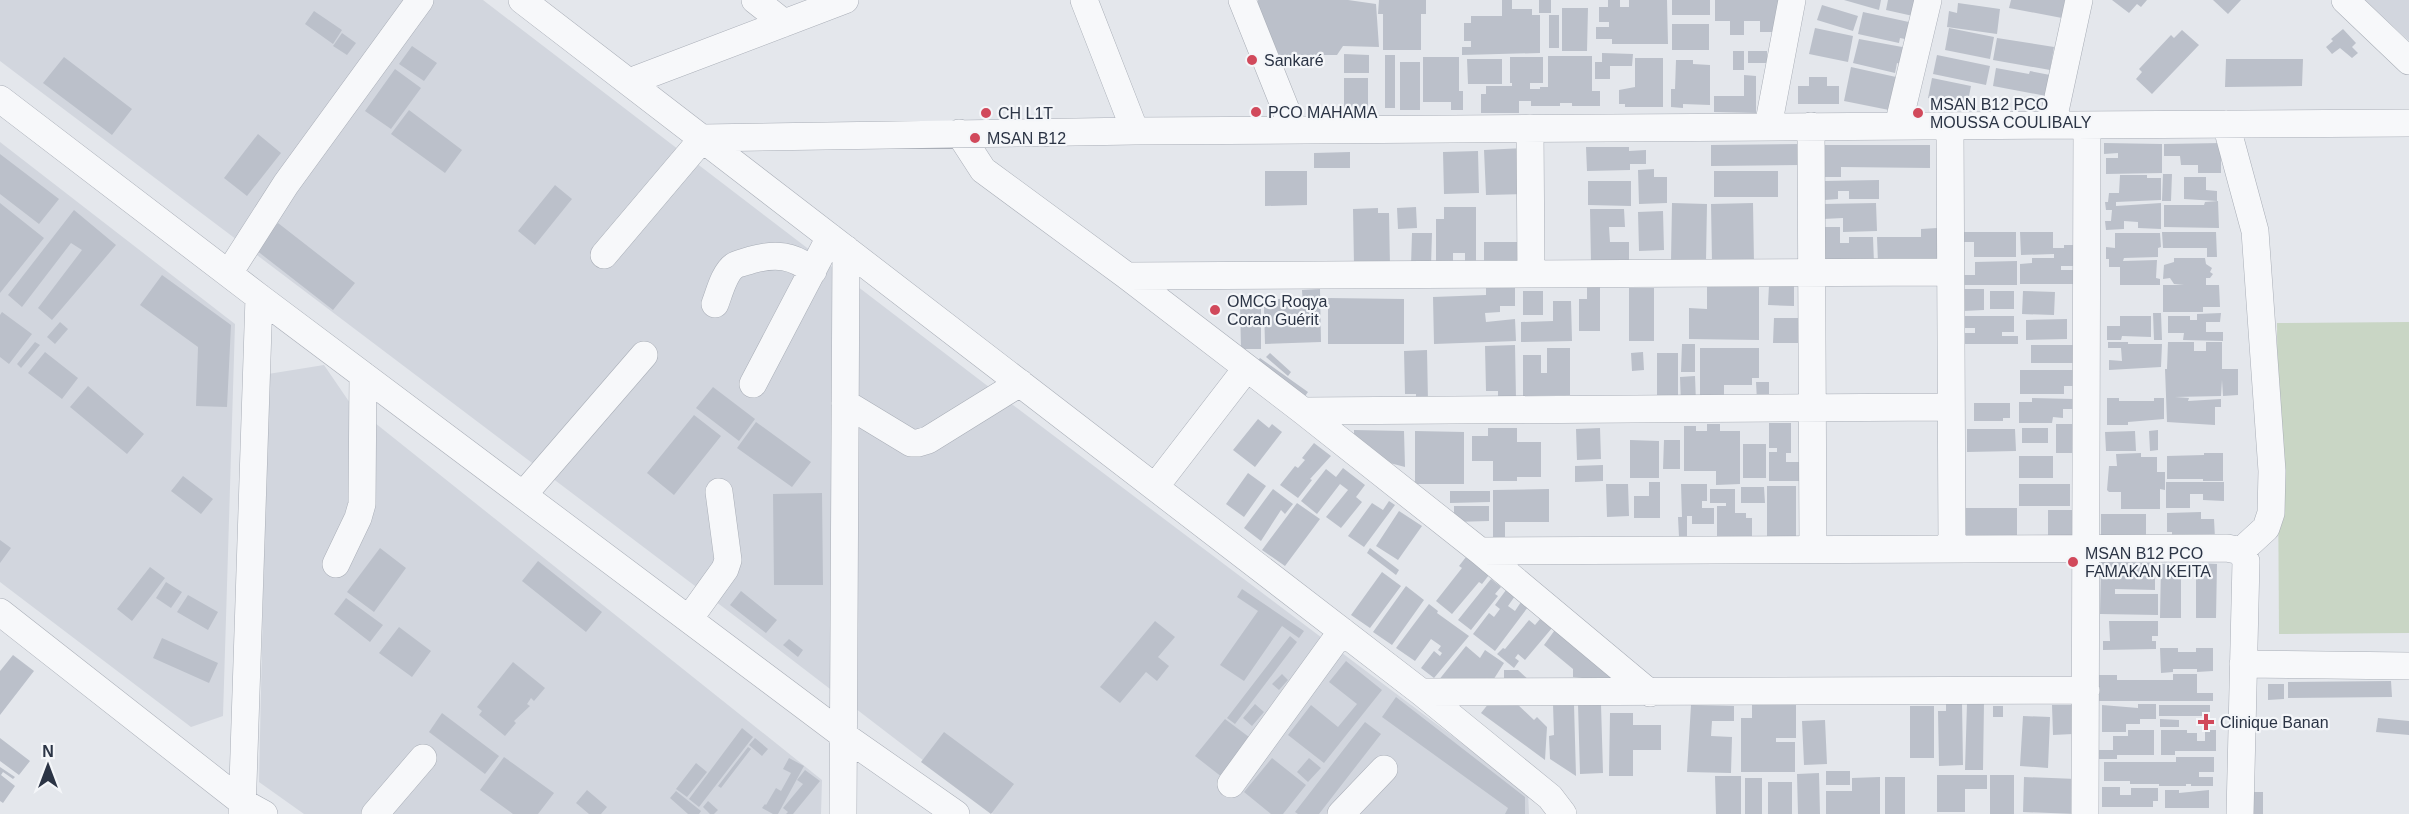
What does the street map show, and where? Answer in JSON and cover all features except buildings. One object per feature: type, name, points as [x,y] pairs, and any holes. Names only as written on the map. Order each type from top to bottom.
[{"type":"street","points":[[229,273],[286,184],[420,0]]},
{"type":"street","points":[[522,0],[1421,692],[1550,797],[1563,814]]},
{"type":"street","points":[[754,0],[784,23]]},
{"type":"street","points":[[629,82],[844,0]]},
{"type":"street","points":[[1084,0],[1135,131]]},
{"type":"street","points":[[1242,0],[1294,130]]},
{"type":"street","points":[[1768,127],[1792,0]]},
{"type":"street","points":[[1898,126],[1928,0]]},
{"type":"street","points":[[2052,125],[2079,0]]},
{"type":"street","points":[[2345,0],[2409,61]]},
{"type":"street","points":[[0,99],[258,297],[843,735],[956,814]]},
{"type":"street","points":[[604,255],[703,138],[1135,131],[2409,123]]},
{"type":"street","points":[[2226,124],[2255,231],[2272,471],[2271,513],[2266,528],[2241,551]]},
{"type":"street","points":[[2085,814],[2087,125]]},
{"type":"street","points":[[1811,126],[1813,549]]},
{"type":"street","points":[[1950,126],[1952,549]]},
{"type":"street","points":[[1530,128],[1531,274]]},
{"type":"street","points":[[959,133],[983,170],[1127,276],[1303,411],[1480,551],[1650,693]]},
{"type":"street","points":[[753,384],[813,271],[838,243]]},
{"type":"street","points":[[838,243],[845,403],[843,814]]},
{"type":"street","points":[[715,304],[730,270],[735,265],[766,256],[780,256],[791,257],[813,271]]},
{"type":"street","points":[[1127,276],[1950,272]]},
{"type":"street","points":[[249,810],[258,297]]},
{"type":"street","points":[[523,495],[644,355]]},
{"type":"street","points":[[1155,487],[1246,369]]},
{"type":"street","points":[[336,564],[358,518],[362,504],[363,375]]},
{"type":"street","points":[[845,403],[911,442],[918,443],[928,440],[1020,383]]},
{"type":"street","points":[[1303,411],[1951,408]]},
{"type":"street","points":[[689,619],[725,569],[728,560],[719,492]]},
{"type":"street","points":[[1480,551],[2227,548],[2241,551]]},
{"type":"street","points":[[2240,814],[2246,561],[2241,551]]},
{"type":"street","points":[[0,612],[249,810]]},
{"type":"street","points":[[1231,784],[1342,631]]},
{"type":"street","points":[[2243,664],[2409,666]]},
{"type":"street","points":[[1421,692],[2086,690]]},
{"type":"street","points":[[375,814],[423,758]]},
{"type":"street","points":[[1341,814],[1384,769]]},
{"type":"shaded area","points":[[0,0],[483,0],[985,384],[1528,793],[1529,814],[993,814],[0,61]]},
{"type":"shaded area","points":[[2364,0],[2409,0],[2409,41]]},
{"type":"shaded area","points":[[0,142],[235,324],[223,716],[191,727],[0,582]]},
{"type":"shaded area","points":[[324,365],[350,403],[822,780],[821,814],[304,814],[259,782],[268,374]]},
{"type":"green space","points":[[2409,322],[2409,633],[2279,634],[2277,323]]},
{"type":"place","name":"Sankaré","points":[[1252,60]]},
{"type":"place","name":"PCO MAHAMA","points":[[1256,112]]},
{"type":"place","name":"CH L1T","points":[[986,113]]},
{"type":"place","name":"MSAN B12 PCO MOUSSA COULIBALY","points":[[1918,113]]},
{"type":"place","name":"MSAN B12","points":[[975,138]]},
{"type":"place","name":"OMCG Roqya Coran Guérit","points":[[1215,310]]},
{"type":"place","name":"MSAN B12 PCO FAMAKAN KEITA","points":[[2073,562]]},
{"type":"place","name":"Clinique Banan","points":[[2206,722]]}]
